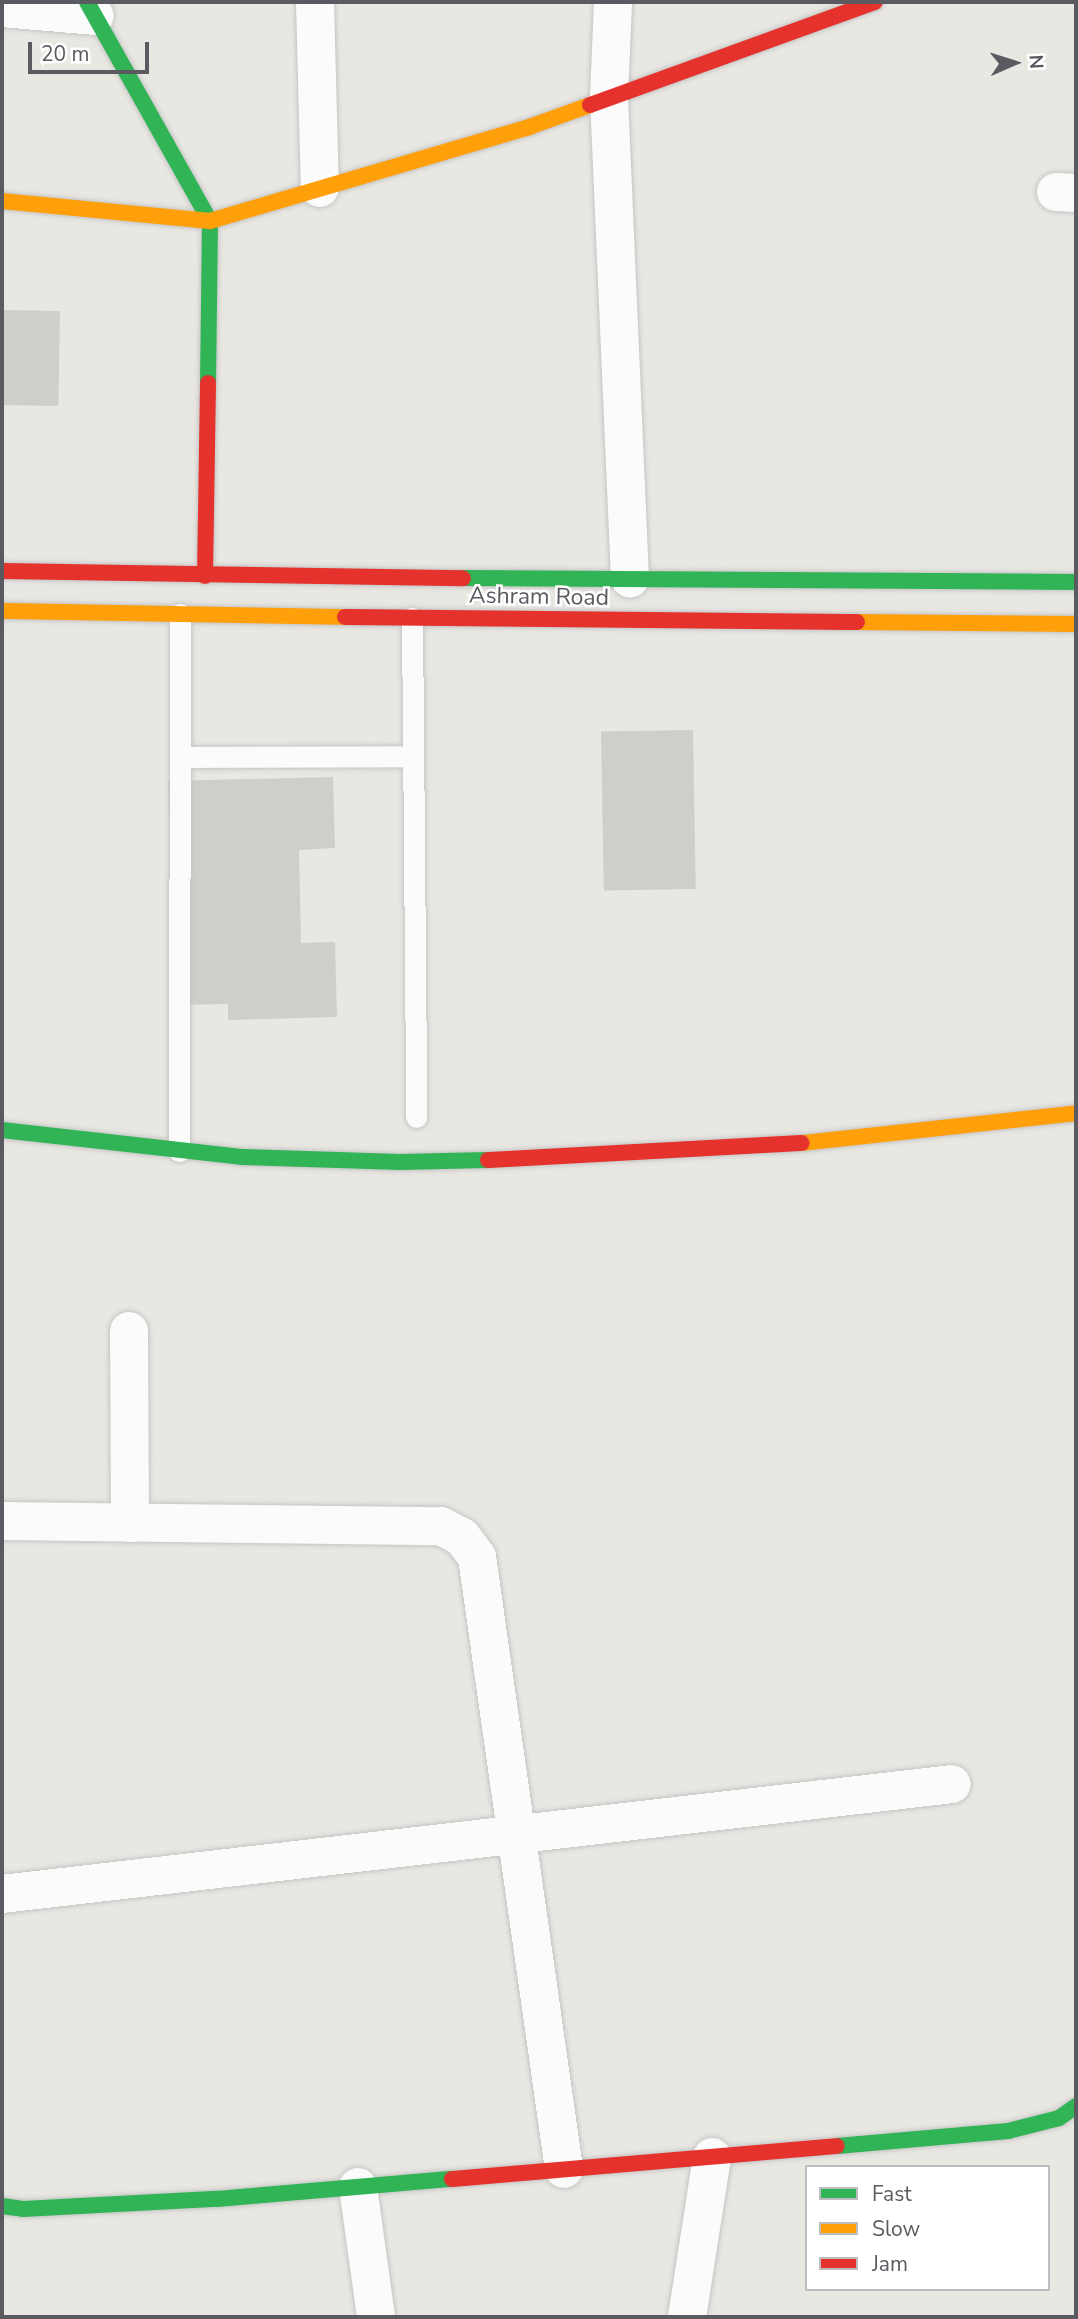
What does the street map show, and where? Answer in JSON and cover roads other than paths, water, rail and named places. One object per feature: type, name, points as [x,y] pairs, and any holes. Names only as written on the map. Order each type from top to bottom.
[{"type":"main road","points":[[2,201],[209,221],[529,127],[875,2]]},
{"type":"main road","points":[[91,9],[209,221],[205,576]]},
{"type":"main road","name":"Ashram Road","points":[[2,571],[205,576],[1076,582]]},
{"type":"main road","name":"Ashram Road","points":[[2,611],[1076,624]]},
{"type":"main road","points":[[2,1130],[243,1157],[400,1162],[554,1159],[837,1141],[1076,1113]]},
{"type":"main road","points":[[2,2206],[23,2209],[217,2199],[1008,2131],[1071,2120]]},
{"type":"street","points":[[315,2],[320,188]]},
{"type":"street","points":[[612,2],[609,98],[630,579]]},
{"type":"street","points":[[2,8],[91,9]]},
{"type":"street","points":[[130,1331],[130,1523]]},
{"type":"street","points":[[2,1521],[441,1526],[463,1536],[477,1557],[564,2169]]},
{"type":"street","points":[[2,1894],[952,1784]]},
{"type":"street","points":[[687,2317],[712,2157]]},
{"type":"street","points":[[358,2187],[376,2317]]},
{"type":"lane","points":[[179,1151],[180,614]]},
{"type":"lane","points":[[412,618],[416,1117]]},
{"type":"lane","points":[[180,757],[413,756]]}]
